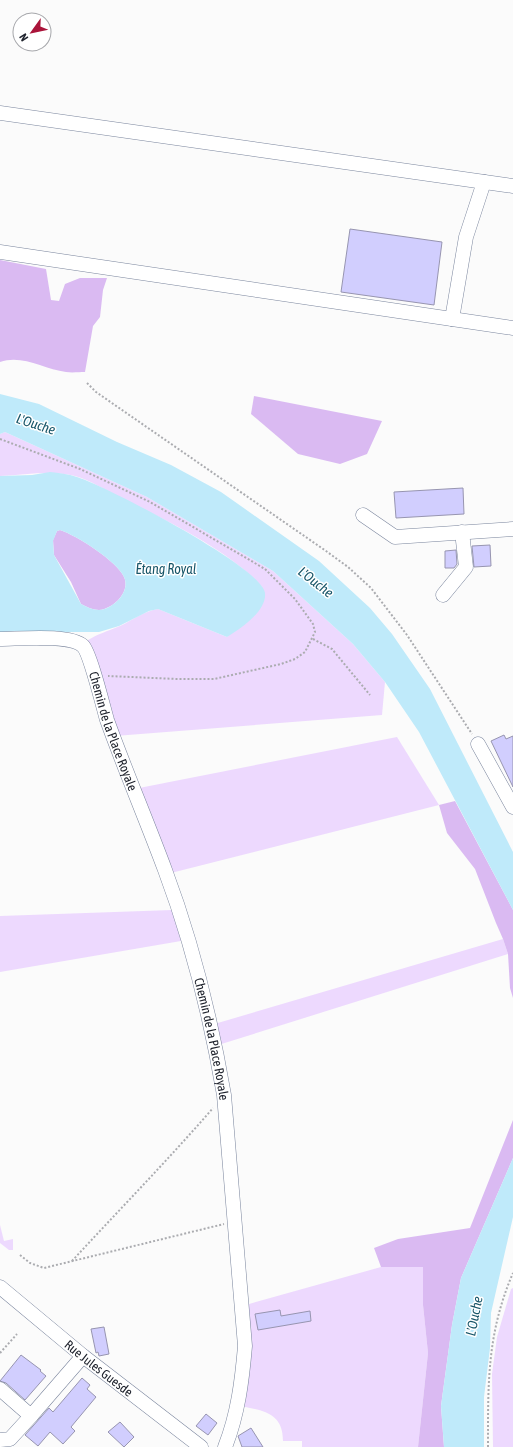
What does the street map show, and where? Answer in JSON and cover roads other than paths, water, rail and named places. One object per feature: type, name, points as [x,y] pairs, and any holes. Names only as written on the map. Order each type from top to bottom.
[{"type":"street","points":[[0,113],[513,186]]},
{"type":"street","points":[[452,319],[466,237],[484,182]]},
{"type":"street","points":[[0,252],[513,328]]},
{"type":"street","points":[[363,515],[395,537],[513,530]]},
{"type":"street","points":[[443,595],[466,567],[462,532]]},
{"type":"street","name":"Chemin de la Place Royale","points":[[0,639],[67,639],[78,642],[85,647],[100,698],[126,774],[165,870],[208,1013],[224,1095],[245,1346],[242,1384],[236,1417],[225,1447]]},
{"type":"street","points":[[478,744],[513,807]]},
{"type":"street","name":"Rue Jules Guesde","points":[[0,1288],[83,1356],[200,1447]]},
{"type":"street","points":[[0,1440],[10,1439],[83,1356]]},
{"type":"street","points":[[0,1389],[31,1416]]},
{"type":"water","name":"L'Ouche","points":[[0,394],[39,404],[117,442],[171,465],[221,492],[319,561],[370,608],[392,634],[430,689],[513,852],[513,910],[419,732],[385,682],[353,644],[273,571],[147,497],[5,432],[0,434]]},
{"type":"water","name":"Étang Royal","points":[[50,472],[77,477],[118,495],[181,529],[212,547],[238,565],[257,581],[265,593],[262,606],[252,619],[227,637],[158,609],[149,611],[119,626],[99,632],[0,632],[0,476],[32,475]],"holes":[[[60,530],[96,550],[114,564],[124,577],[126,583],[123,594],[110,607],[97,610],[81,604],[54,555],[53,541],[57,531]]]},
{"type":"water","name":"L'Ouche","points":[[513,1158],[513,1217],[491,1313],[490,1348],[484,1397],[484,1447],[444,1447],[441,1406],[452,1325],[461,1278]]}]
